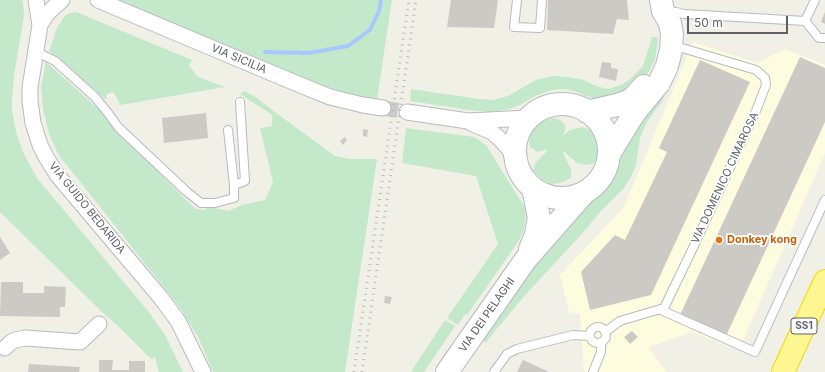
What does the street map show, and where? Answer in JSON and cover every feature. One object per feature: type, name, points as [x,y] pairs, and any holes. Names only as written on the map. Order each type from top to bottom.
[{"type":"highway","name":"SS1","points":[[783,372],[825,281]]},
{"type":"highway","name":"SS1","points":[[798,372],[825,314]]},
{"type":"street","name":"VIA GUIDO BEDARIDA","points":[[36,0],[40,25],[30,87],[31,112],[37,136],[46,157],[58,176],[161,298],[178,321],[203,372]]},
{"type":"street","name":"VIA GUIDO BEDARIDA","points":[[40,25],[54,6],[62,0]]},
{"type":"street","name":"VIA SICILIA","points":[[98,0],[330,97],[362,105],[384,108]]},
{"type":"street","points":[[609,154],[635,112],[659,83],[667,66],[672,44],[671,28],[662,6]]},
{"type":"street","points":[[587,112],[617,106],[626,102],[638,93],[646,84],[652,75],[659,58],[662,41],[662,6]]},
{"type":"street","points":[[468,121],[492,132],[501,140],[509,149],[519,171],[533,188],[545,195],[558,198],[571,197],[584,193],[592,188],[601,177],[608,162],[609,147],[602,125],[594,116],[566,104],[550,106],[536,112],[529,118],[520,130],[517,137],[515,154],[516,162]]},
{"type":"street","points":[[407,112],[468,121],[529,118]]},
{"type":"street","name":"VIA DEI PELAGHI","points":[[526,259],[536,234],[539,218],[533,188]]},
{"type":"street","name":"VIA DEI PELAGHI","points":[[447,372],[526,259],[584,193]]},
{"type":"street","points":[[2,348],[15,340],[26,338],[80,342],[100,324]]},
{"type":"lane","points":[[517,0],[514,27],[540,28],[542,0]]},
{"type":"lane","points":[[805,21],[815,0]]},
{"type":"lane","points":[[662,6],[684,14],[805,21],[819,38],[825,38]]},
{"type":"lane","name":"VIA DOMENICO CIMAROSA","points":[[661,310],[664,308],[693,248],[756,111],[766,85],[765,78],[756,70],[672,44]]},
{"type":"lane","points":[[35,52],[54,60],[61,66],[95,97],[118,128],[201,203],[215,204],[234,198],[228,130]]},
{"type":"lane","points":[[234,185],[245,181],[240,102]]},
{"type":"lane","points":[[605,332],[620,321],[661,310],[755,352],[825,200]]},
{"type":"lane","points":[[594,328],[603,328],[605,332],[606,336],[604,340],[600,342],[594,342],[591,339],[591,331],[594,328]]},
{"type":"lane","points":[[494,372],[507,354],[517,349],[573,335],[590,336]]},
{"type":"lane","points":[[593,372],[601,352],[600,342]]},
{"type":"shaded area","points":[[693,42],[757,63],[784,49],[825,65],[825,153],[739,350],[692,332],[648,347],[667,372],[584,372],[580,314],[569,312],[560,275],[624,207]]},
{"type":"green space","points":[[0,0],[22,0],[23,3],[24,16],[14,75],[12,110],[16,132],[23,152],[37,178],[148,311],[165,335],[183,372],[159,372],[155,357],[151,359],[0,212]]},
{"type":"green space","points":[[117,0],[392,0],[377,99],[342,92],[302,77]]},
{"type":"green space","points":[[76,12],[192,60],[189,65],[198,77],[225,87],[120,105],[113,92],[107,94],[106,100],[58,57],[49,51],[57,28],[64,17],[70,13]]},
{"type":"green space","points":[[652,37],[658,37],[655,60],[643,79],[634,89],[599,101],[574,91],[564,89],[552,90],[535,96],[510,109],[491,112],[410,101],[411,89],[493,100],[508,96],[536,80],[552,76],[584,80],[596,86],[608,89],[621,85],[629,80],[643,66]]},
{"type":"green space","points":[[46,62],[103,113],[115,128],[196,209],[204,210],[209,207],[228,211],[242,205],[265,200],[273,182],[260,128],[272,126],[272,115],[240,94],[244,91],[254,96],[335,156],[350,159],[377,159],[345,372],[213,372],[199,339],[181,309],[58,154],[49,134],[43,109],[41,87]]},
{"type":"green space","points":[[681,62],[661,103],[647,122],[640,138],[636,165],[624,188],[601,211],[526,294],[485,343],[483,337],[524,278],[573,216],[610,183],[617,171],[622,155],[622,147],[675,64]]},
{"type":"green space","points":[[552,118],[561,120],[565,125],[565,131],[562,136],[570,130],[582,127],[591,130],[595,135],[598,152],[595,163],[587,165],[577,163],[562,150],[571,169],[571,178],[561,183],[551,184],[543,180],[533,170],[536,162],[548,150],[537,152],[530,147],[529,136],[536,125],[544,120]]},
{"type":"green space","points":[[406,128],[474,137],[486,145],[525,208],[526,218],[524,230],[518,242],[467,315],[465,314],[458,325],[447,318],[498,244],[476,176],[402,163]]},
{"type":"green space","points":[[445,320],[455,326],[424,372],[411,372],[416,364]]},
{"type":"building","points":[[451,0],[498,0],[494,28],[447,27]]},
{"type":"building","points":[[548,0],[627,0],[629,20],[617,19],[613,34],[547,30]]},
{"type":"building","points":[[825,12],[825,24],[821,22]]},
{"type":"building","points":[[800,57],[825,68],[825,122],[726,336],[680,315]]},
{"type":"building","points":[[700,60],[750,82],[651,295],[590,310],[581,272],[615,235],[625,240],[667,152],[659,148]]},
{"type":"building","points":[[602,62],[611,63],[611,68],[618,69],[616,81],[599,77]]},
{"type":"building","points":[[206,113],[208,138],[164,143],[162,118]]},
{"type":"building","points":[[363,129],[368,130],[367,137],[363,136]]},
{"type":"building","points":[[345,137],[347,140],[343,145],[340,141]]},
{"type":"building","points":[[0,237],[10,253],[0,260]]},
{"type":"building","points":[[1,282],[23,282],[23,293],[44,293],[44,286],[66,287],[65,307],[60,307],[60,317],[0,316]]},
{"type":"building","points":[[385,296],[392,297],[390,304],[384,303]]},
{"type":"building","points":[[632,331],[638,337],[630,344],[624,337]]},
{"type":"building","points":[[99,360],[113,360],[112,370],[129,370],[129,361],[145,361],[145,372],[99,372]]},
{"type":"building","points":[[523,360],[549,372],[517,372]]},
{"type":"building","points":[[29,364],[80,367],[79,372],[28,372]]},
{"type":"waterway","points":[[265,52],[309,53],[348,46],[370,30],[379,11],[381,0]]},
{"type":"tunnel","points":[[383,108],[407,112]]},
{"type":"railway","points":[[354,372],[409,0]]},
{"type":"railway","points":[[362,372],[416,0]]},
{"type":"place","name":"Donkey kong","points":[[719,240]]}]
